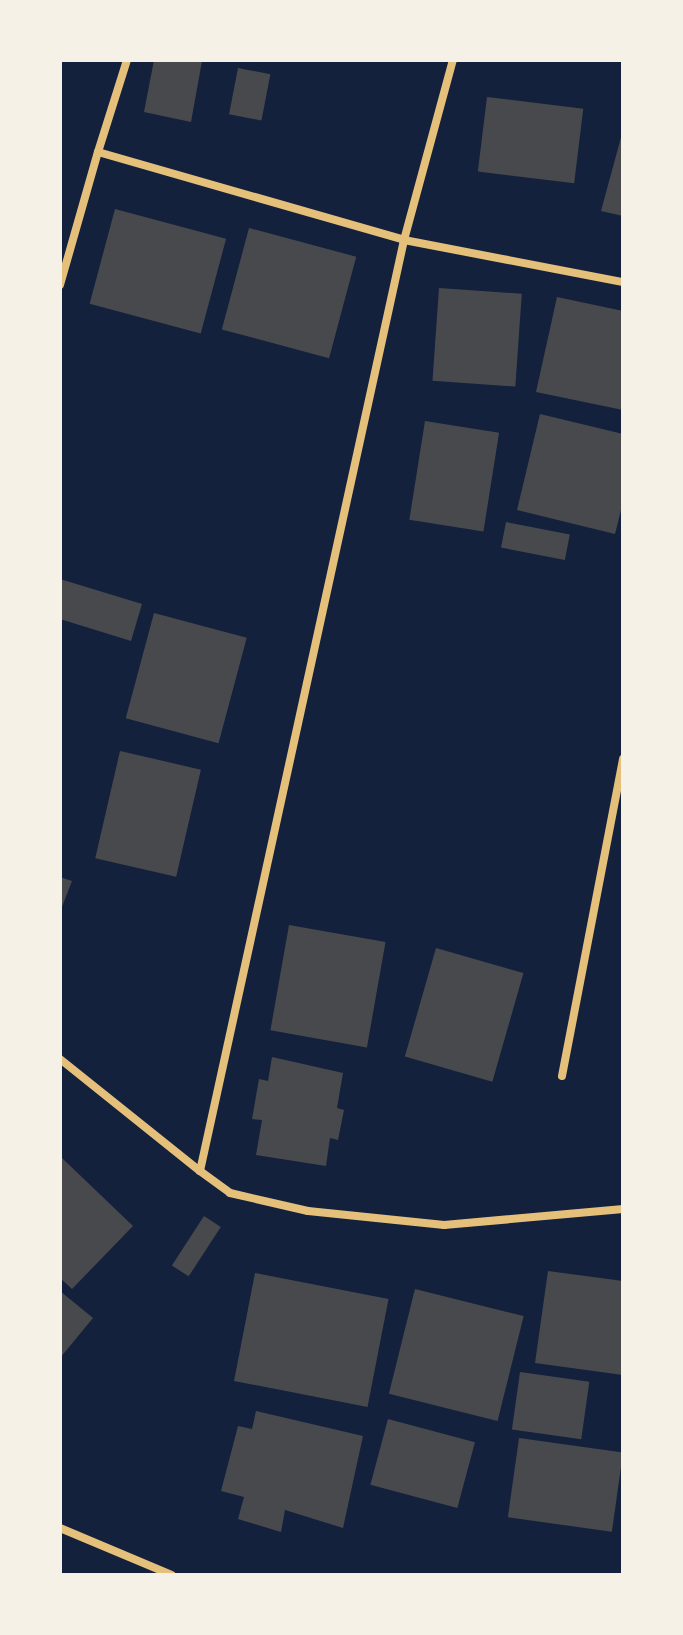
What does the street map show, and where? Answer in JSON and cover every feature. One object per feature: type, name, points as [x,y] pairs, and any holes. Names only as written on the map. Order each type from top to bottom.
[{"type":"street","points":[[60,285],[127,60]]},
{"type":"street","points":[[200,1171],[404,240],[453,60]]},
{"type":"street","points":[[98,152],[404,240],[623,282]]},
{"type":"street","points":[[562,1076],[623,759]]},
{"type":"street","points":[[60,1059],[230,1193],[292,1207],[444,1225],[623,1209]]},
{"type":"street","points":[[60,1528],[172,1575]]},
{"type":"building","points":[[154,60],[202,61],[191,122],[144,112]]},
{"type":"building","points":[[238,68],[270,74],[261,120],[229,114]]},
{"type":"building","points":[[487,97],[583,109],[574,183],[478,171]]},
{"type":"building","points":[[623,130],[623,216],[601,211]]},
{"type":"building","points":[[115,209],[226,239],[201,333],[90,304]]},
{"type":"building","points":[[249,228],[356,257],[329,358],[222,329]]},
{"type":"building","points":[[439,288],[522,294],[515,387],[433,381]]},
{"type":"building","points":[[557,297],[623,311],[623,410],[536,392]]},
{"type":"building","points":[[540,414],[623,434],[623,502],[615,534],[517,510]]},
{"type":"building","points":[[425,421],[499,433],[483,532],[409,520]]},
{"type":"building","points":[[506,522],[570,534],[565,560],[501,548]]},
{"type":"building","points":[[60,579],[142,604],[131,641],[60,619]]},
{"type":"building","points":[[154,613],[247,638],[219,743],[126,718]]},
{"type":"building","points":[[120,751],[201,770],[176,877],[95,858]]},
{"type":"building","points":[[60,877],[72,881],[60,912]]},
{"type":"building","points":[[289,925],[386,942],[367,1047],[270,1030]]},
{"type":"building","points":[[436,948],[523,973],[492,1082],[405,1057]]},
{"type":"building","points":[[272,1057],[343,1073],[337,1108],[344,1110],[338,1140],[330,1138],[326,1166],[256,1155],[262,1120],[252,1119],[259,1079],[268,1081]]},
{"type":"building","points":[[62,1158],[133,1226],[72,1289],[60,1278]]},
{"type":"building","points":[[204,1216],[221,1227],[189,1276],[172,1265]]},
{"type":"building","points":[[548,1271],[623,1281],[623,1375],[535,1363]]},
{"type":"building","points":[[255,1273],[389,1299],[368,1407],[234,1381]]},
{"type":"building","points":[[415,1289],[524,1316],[498,1421],[389,1394]]},
{"type":"building","points":[[60,1291],[93,1318],[60,1358]]},
{"type":"building","points":[[520,1372],[589,1382],[581,1439],[512,1429]]},
{"type":"building","points":[[256,1411],[363,1436],[343,1528],[285,1510],[281,1532],[238,1519],[244,1497],[221,1491],[238,1426],[252,1429]]},
{"type":"building","points":[[388,1419],[475,1442],[457,1508],[370,1485]]},
{"type":"building","points":[[519,1438],[623,1453],[612,1532],[508,1517]]}]
